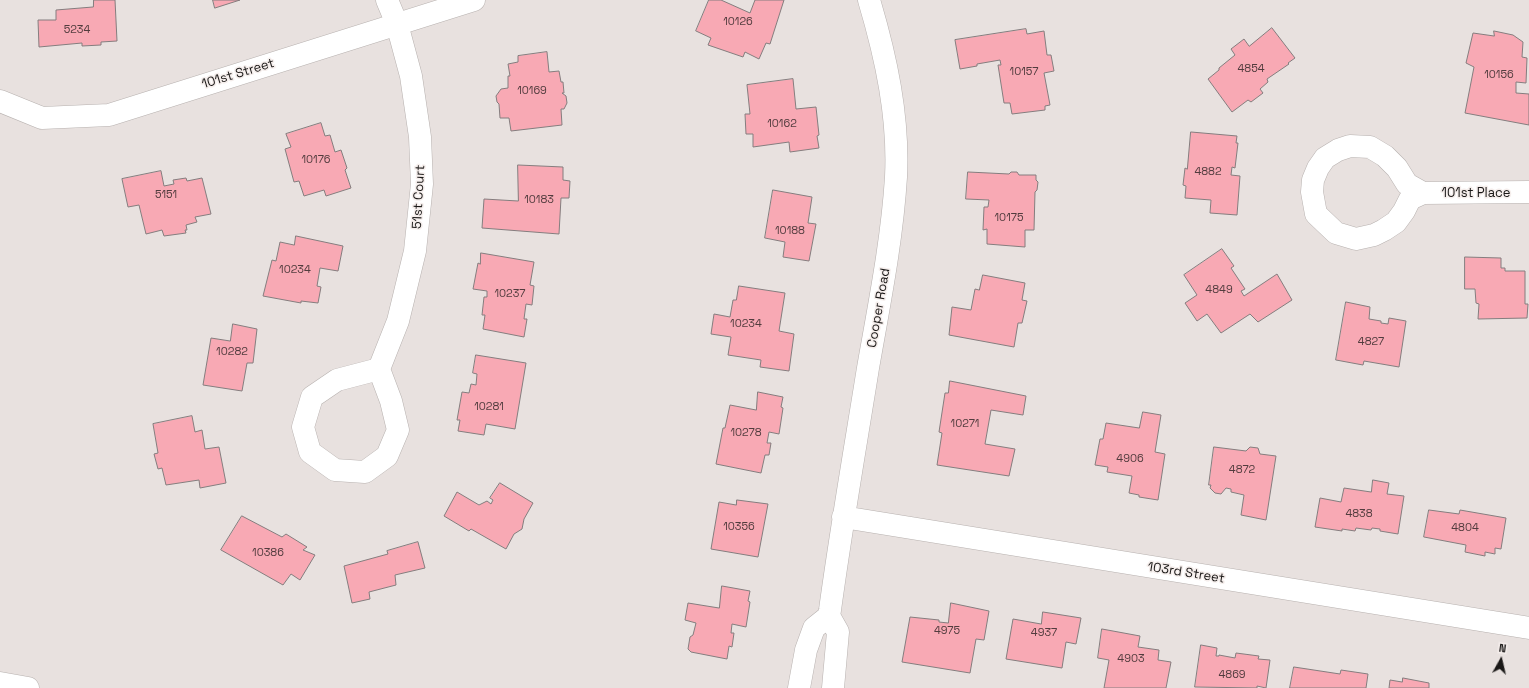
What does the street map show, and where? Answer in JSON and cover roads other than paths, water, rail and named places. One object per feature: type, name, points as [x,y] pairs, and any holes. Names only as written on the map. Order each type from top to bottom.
[{"type":"street","name":"51st Court","points":[[379,368],[398,321],[415,251],[422,184],[420,137],[411,76],[397,24],[387,0]]},
{"type":"street","name":"101st Street","points":[[0,101],[42,118],[109,115],[474,0]]},
{"type":"street","name":"Cooper Road","points":[[829,616],[843,517],[886,266],[896,176],[895,126],[890,82],[869,0]]},
{"type":"street","name":"101st Place","points":[[1424,193],[1407,184],[1397,168],[1385,156],[1370,147],[1350,146],[1338,150],[1326,158],[1318,168],[1313,180],[1312,192],[1316,214],[1336,233],[1356,239],[1374,235],[1396,222],[1410,199],[1424,193],[1529,192]]},
{"type":"street","points":[[379,368],[391,401],[398,430],[390,450],[387,456],[365,472],[335,470],[310,452],[303,427],[312,397],[337,380],[379,368]]},
{"type":"street","name":"103rd Street","points":[[843,517],[1529,628]]},
{"type":"street","points":[[798,688],[806,650],[814,628],[829,616],[838,632],[833,688]]},
{"type":"street","points":[[0,683],[28,688]]}]
